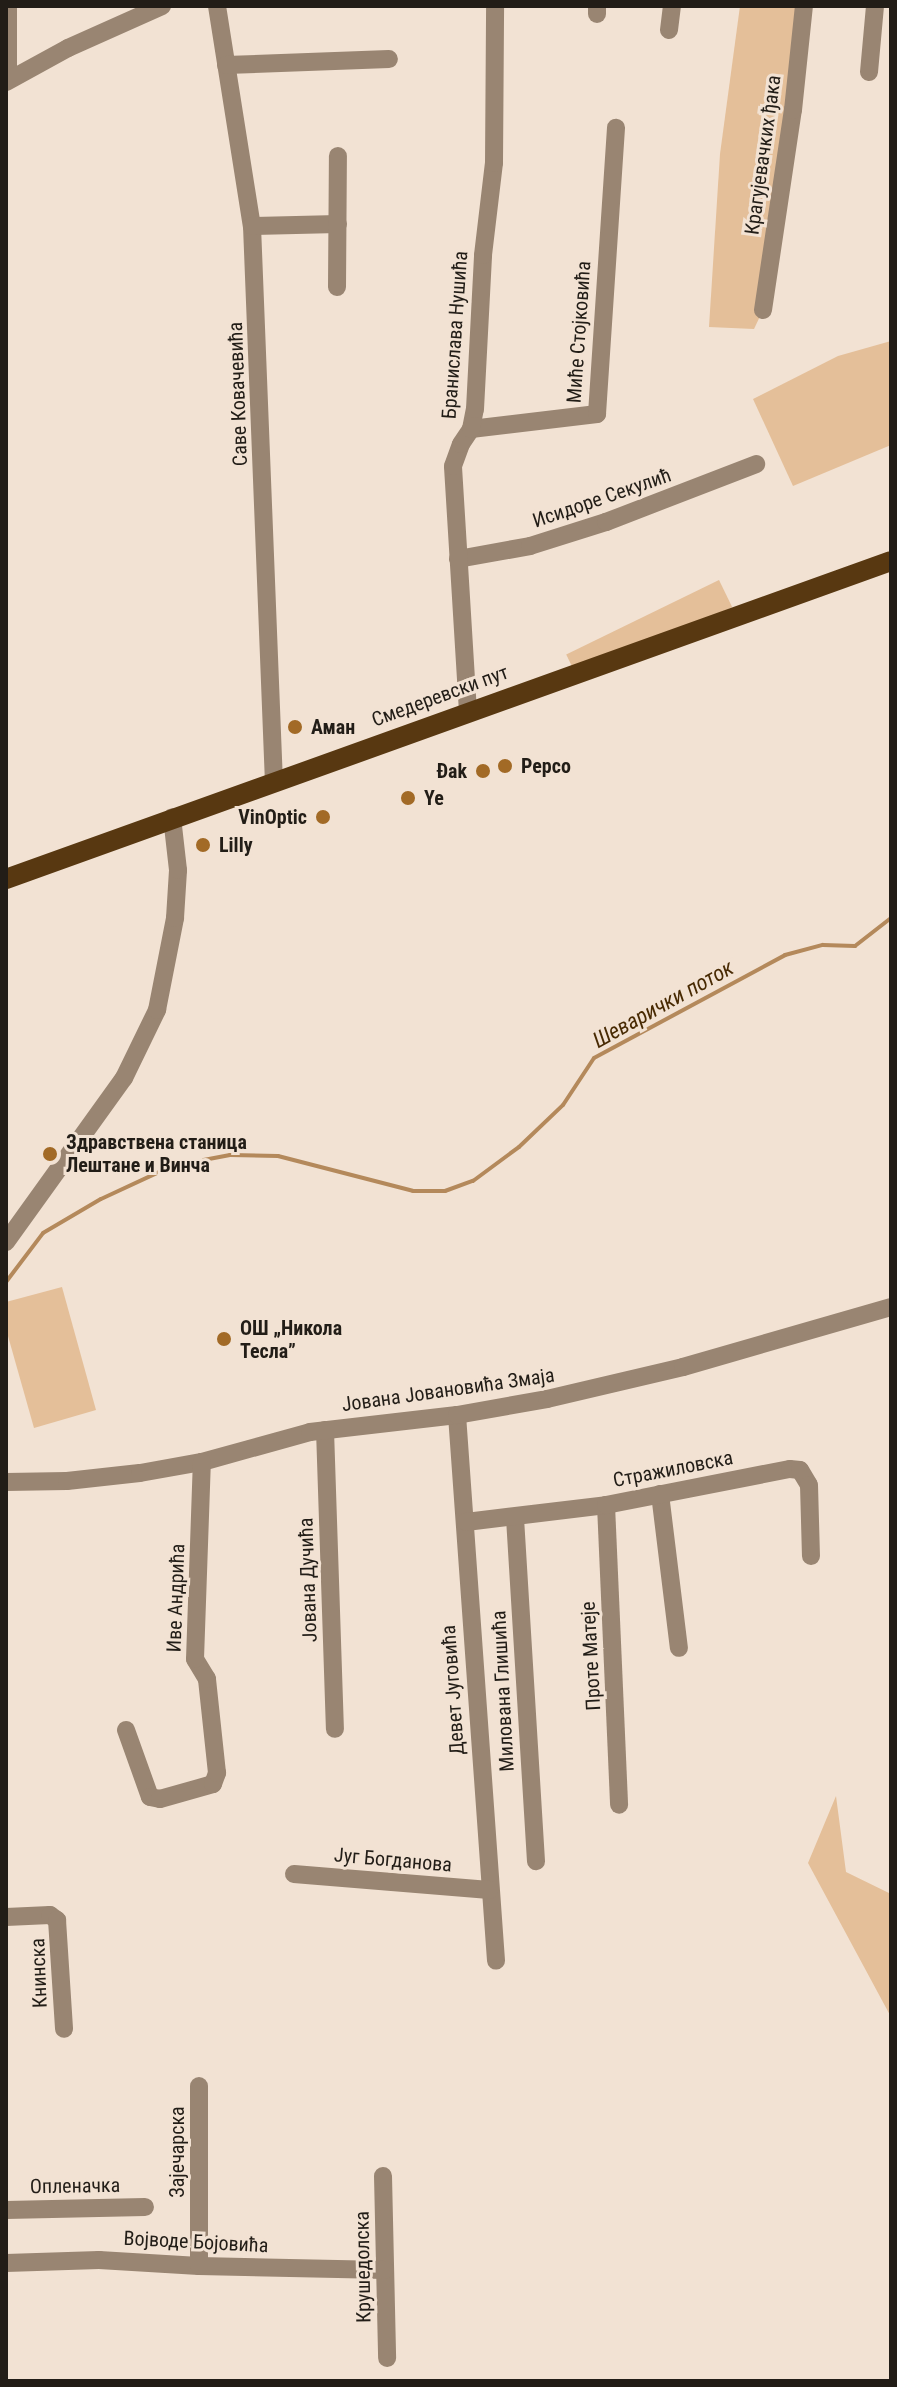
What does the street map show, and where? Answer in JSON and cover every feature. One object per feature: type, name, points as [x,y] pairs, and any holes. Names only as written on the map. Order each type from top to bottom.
[{"type":"main road","name":"Смедеревски пут","points":[[6,879],[891,561]]},
{"type":"street","points":[[8,6],[7,81],[128,14],[162,6]]},
{"type":"street","name":"Саве Ковачевића","points":[[217,6],[252,226],[274,783]]},
{"type":"street","name":"Бранислава Нушића","points":[[468,712],[453,466],[457,451],[471,429],[483,255],[494,163],[495,6]]},
{"type":"street","points":[[669,30],[672,6]]},
{"type":"street","name":"Крагујевачких ђака","points":[[763,310],[793,110],[804,6]]},
{"type":"street","points":[[869,72],[875,6]]},
{"type":"street","points":[[226,65],[389,59]]},
{"type":"street","name":"Миће Стојковића","points":[[471,429],[597,414],[616,128]]},
{"type":"street","points":[[337,287],[338,156]]},
{"type":"street","points":[[252,226],[338,224]]},
{"type":"street","name":"Исидоре Секулић","points":[[458,559],[530,546],[591,527],[669,500],[756,464]]},
{"type":"street","points":[[6,1242],[124,1078],[157,1010],[175,918],[178,870],[172,817]]},
{"type":"street","name":"Јована Јовановића Змаја","points":[[6,1482],[67,1481],[202,1462],[325,1430],[457,1415],[547,1399],[683,1367],[891,1307]]},
{"type":"street","name":"Девет Југовића","points":[[457,1415],[496,1961]]},
{"type":"street","name":"Јована Дучића","points":[[325,1430],[335,1729]]},
{"type":"street","name":"Иве Андрића","points":[[126,1730],[150,1797],[160,1799],[213,1784],[217,1773],[207,1679],[195,1659],[202,1462]]},
{"type":"street","name":"Стражиловска","points":[[466,1522],[606,1505],[800,1470],[809,1485],[811,1556]]},
{"type":"street","points":[[660,1494],[679,1648]]},
{"type":"street","name":"Проте Матеје","points":[[606,1505],[619,1805]]},
{"type":"street","name":"Милована Глишића","points":[[515,1518],[536,1861]]},
{"type":"street","name":"Југ Богданова","points":[[294,1874],[489,1890]]},
{"type":"street","name":"Книнска","points":[[6,1917],[50,1915],[59,1925],[64,2029]]},
{"type":"street","name":"Зајечарска","points":[[199,2086],[199,2266]]},
{"type":"street","name":"Крушедолска","points":[[383,2176],[387,2358]]},
{"type":"street","name":"Опленачка","points":[[6,2210],[145,2207]]},
{"type":"street","name":"Војводе Бојовића","points":[[6,2263],[99,2260],[199,2266],[385,2270]]},
{"type":"shaded area","points":[[740,6],[805,6],[763,310],[754,329],[709,327],[720,154]]},
{"type":"shaded area","points":[[891,341],[891,445],[793,486],[753,399],[838,356]]},
{"type":"shaded area","points":[[719,580],[732,607],[579,681],[566,655]]},
{"type":"shaded area","points":[[62,1287],[96,1410],[34,1428],[6,1329],[6,1302]]},
{"type":"shaded area","points":[[836,1796],[846,1872],[891,1894],[891,2017],[808,1863]]},
{"type":"waterway","name":"Шеварички поток","points":[[6,1282],[43,1233],[101,1199],[172,1166],[230,1155],[278,1156],[413,1191],[445,1191],[473,1181],[519,1147],[563,1105],[594,1058],[785,955],[823,945],[855,946],[891,918]]},
{"type":"place","name":"Аман","points":[[295,727]]},
{"type":"place","name":"Pepco","points":[[505,766]]},
{"type":"place","name":"Đak","points":[[483,771]]},
{"type":"place","name":"Ye","points":[[408,798]]},
{"type":"place","name":"VinOptic","points":[[323,817]]},
{"type":"place","name":"Lilly","points":[[203,845]]},
{"type":"place","name":"Здравствена станица Лештане и Винча","points":[[50,1154]]},
{"type":"place","name":"ОШ „Никола Тесла”","points":[[224,1339]]}]
